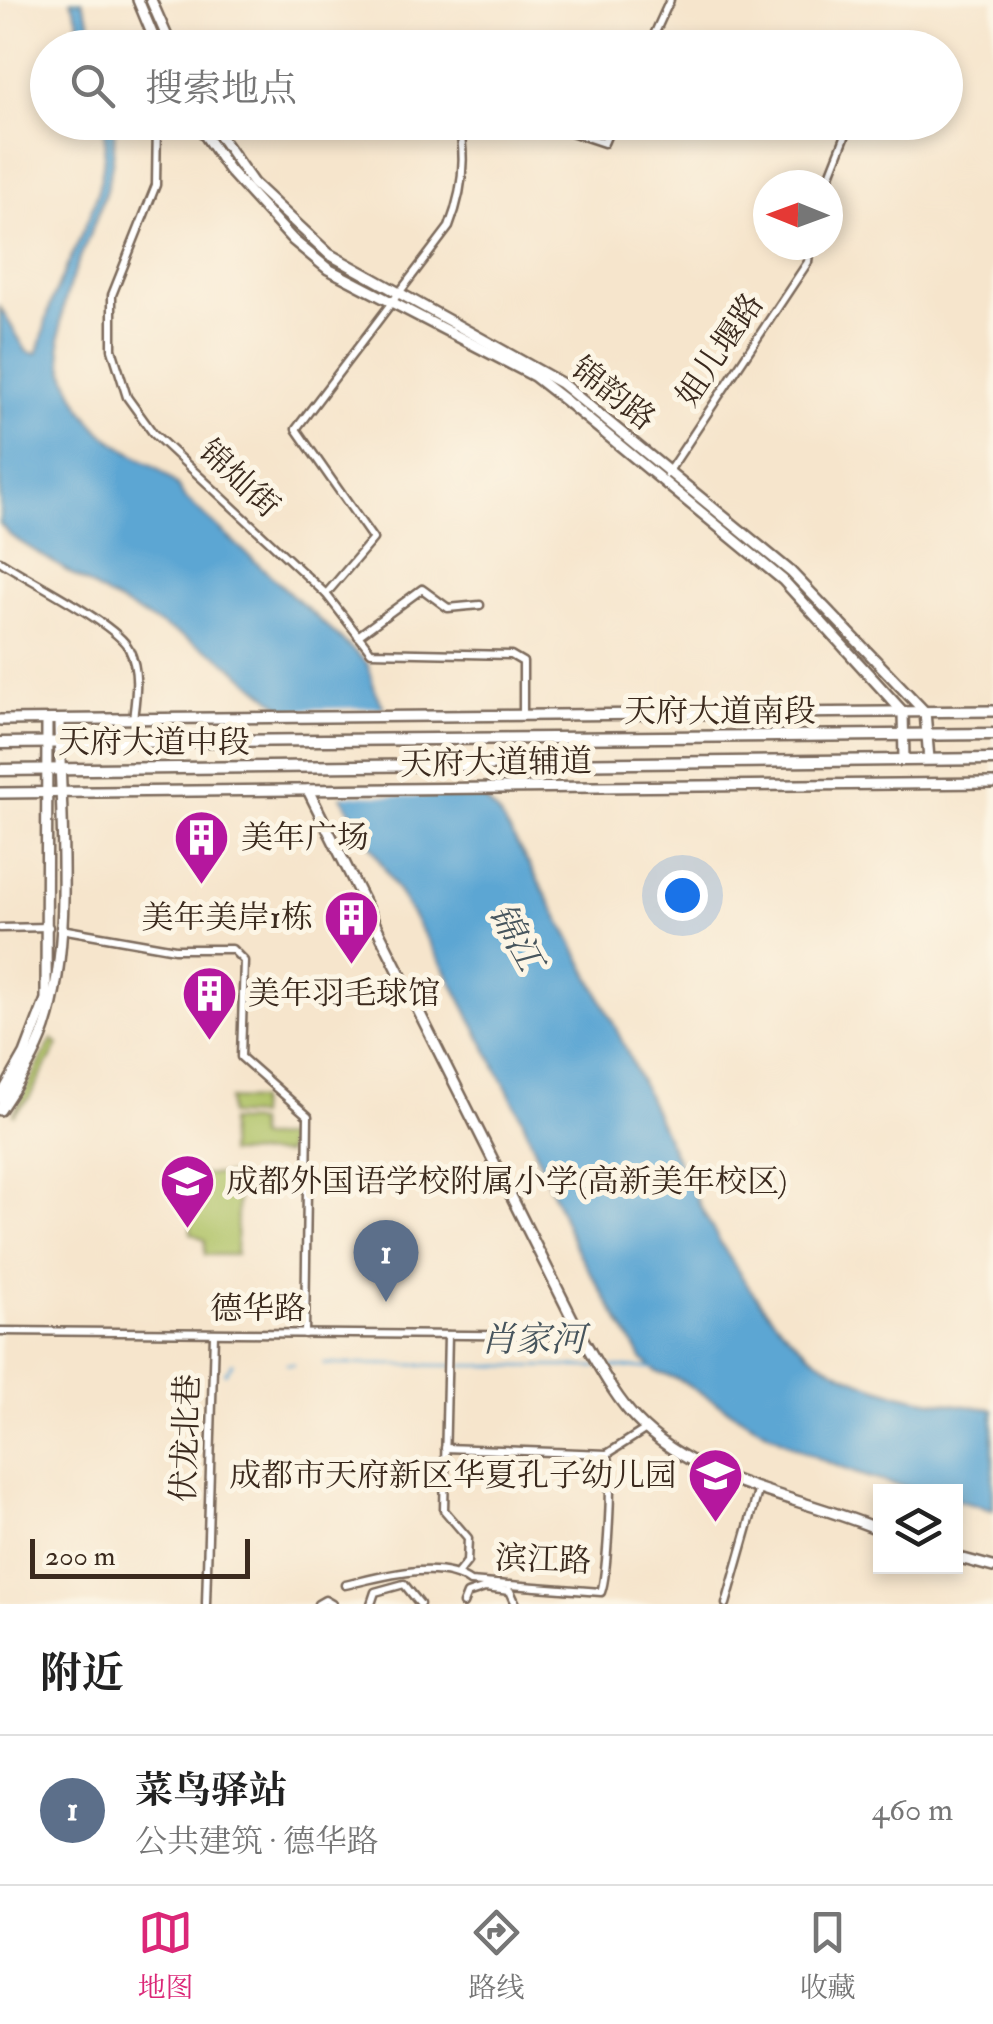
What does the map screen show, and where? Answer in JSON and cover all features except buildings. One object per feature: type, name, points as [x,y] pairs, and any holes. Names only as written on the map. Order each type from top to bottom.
[{"type":"main road","name":"天府大道南段","points":[[287,741],[993,734]]},
{"type":"main road","name":"天府大道中段","points":[[0,743],[287,741]]},
{"type":"main road","name":"天府大道南段","points":[[308,767],[993,759]]},
{"type":"main road","name":"天府大道中段","points":[[0,770],[308,767]]},
{"type":"street","points":[[138,0],[150,30]]},
{"type":"street","points":[[151,0],[164,30]]},
{"type":"street","points":[[656,30],[670,0]]},
{"type":"street","name":"锦灿街","points":[[157,140],[156,186],[112,296],[116,369],[127,397],[154,433],[326,594],[358,636]]},
{"type":"street","name":"锦韵路","points":[[209,140],[241,184],[292,240],[328,269],[388,304],[534,376],[811,590],[925,712]]},
{"type":"street","name":"锦韵路","points":[[223,140],[253,183],[292,224],[329,254],[561,383],[784,580],[903,712]]},
{"type":"street","points":[[326,594],[373,539],[296,429],[388,304],[439,245],[458,205],[463,158],[460,140]]},
{"type":"street","points":[[832,170],[844,140]]},
{"type":"street","name":"姐儿堰路","points":[[667,475],[808,260]]},
{"type":"street","points":[[0,561],[88,615],[128,647],[136,682],[133,719]]},
{"type":"street","points":[[480,606],[448,608],[422,589],[358,636],[371,652],[510,655],[523,662],[523,716]]},
{"type":"street","points":[[903,712],[904,760]]},
{"type":"street","points":[[925,712],[929,760]]},
{"type":"street","name":"天府大道辅道","points":[[0,720],[993,712]]},
{"type":"street","points":[[48,720],[54,743]]},
{"type":"street","points":[[0,1110],[31,1060],[54,998],[61,929],[60,792],[54,769],[59,720]]},
{"type":"street","points":[[0,1098],[24,1054],[46,999],[48,792],[54,769]]},
{"type":"street","name":"天府大道辅道","points":[[0,792],[993,783]]},
{"type":"street","points":[[308,790],[604,1375],[646,1429],[695,1463],[873,1528]]},
{"type":"street","points":[[0,928],[49,927]]},
{"type":"street","points":[[61,929],[175,949],[232,950],[244,961],[241,1057],[308,1116],[305,1334]]},
{"type":"street","name":"德华路","points":[[0,1331],[581,1336]]},
{"type":"street","name":"伏龙北巷","points":[[206,1604],[214,1334]]},
{"type":"street","points":[[448,1335],[444,1510],[468,1538],[467,1562],[458,1573]]},
{"type":"street","points":[[446,1448],[607,1454],[646,1429]]},
{"type":"street","name":"滨江路","points":[[345,1585],[416,1569],[458,1573],[470,1582],[601,1592],[611,1503],[611,1460],[607,1454]]},
{"type":"street","points":[[726,1604],[759,1488]]},
{"type":"street","points":[[963,1559],[993,1567]]},
{"type":"street","points":[[371,1604],[375,1592],[404,1584],[420,1604]]},
{"type":"street","points":[[463,1604],[466,1594],[485,1588],[510,1591],[516,1604]]},
{"type":"street","points":[[318,1604],[325,1600],[332,1604]]},
{"type":"green space","points":[[52,1039],[58,1045],[29,1098],[13,1115]]},
{"type":"green space","points":[[229,1099],[258,1100],[257,1116],[229,1115]]},
{"type":"green space","points":[[229,1121],[257,1122],[258,1138],[287,1138],[286,1154],[228,1153]]},
{"type":"green space","points":[[192,1174],[238,1175],[236,1255],[205,1255],[205,1240],[191,1233]]},
{"type":"water","points":[[71,0],[82,0],[93,30],[82,30]]},
{"type":"water","name":"锦江","points":[[105,140],[114,140],[105,192],[69,286],[62,317],[60,348],[68,380],[82,407],[111,440],[168,477],[184,497],[367,663],[377,695],[391,717],[494,809],[581,959],[704,1214],[757,1298],[787,1333],[819,1360],[859,1381],[926,1400],[993,1409],[993,1510],[963,1502],[963,1484],[895,1484],[810,1454],[678,1379],[656,1372],[642,1359],[575,1247],[522,1118],[450,978],[316,754],[282,707],[217,655],[107,596],[11,536],[0,524],[0,307],[27,352],[37,354],[52,301],[90,215],[102,173]]},
{"type":"pier","points":[[393,707],[432,748],[490,797],[335,795],[276,710]]},
{"type":"waterway","name":"肖家河","points":[[225,1373],[233,1363]]},
{"type":"waterway","name":"肖家河","points":[[287,1364],[294,1364]]},
{"type":"waterway","name":"肖家河","points":[[324,1364],[597,1367]]},
{"type":"waterway","name":"肖家河","points":[[605,1367],[652,1368]]},
{"type":"place","name":"美年广场","points":[[202,887]]},
{"type":"place","name":"美年美岸1栋","points":[[352,967]]},
{"type":"place","name":"美年羽毛球馆","points":[[209,1043]]},
{"type":"place","name":"成都外国语学校附属小学(高新美年校区)","points":[[187,1231]]},
{"type":"place","name":"菜鸟驿站","points":[[386,1302]]},
{"type":"place","name":"成都市天府新区华夏孔子幼儿园","points":[[716,1525]]}]
